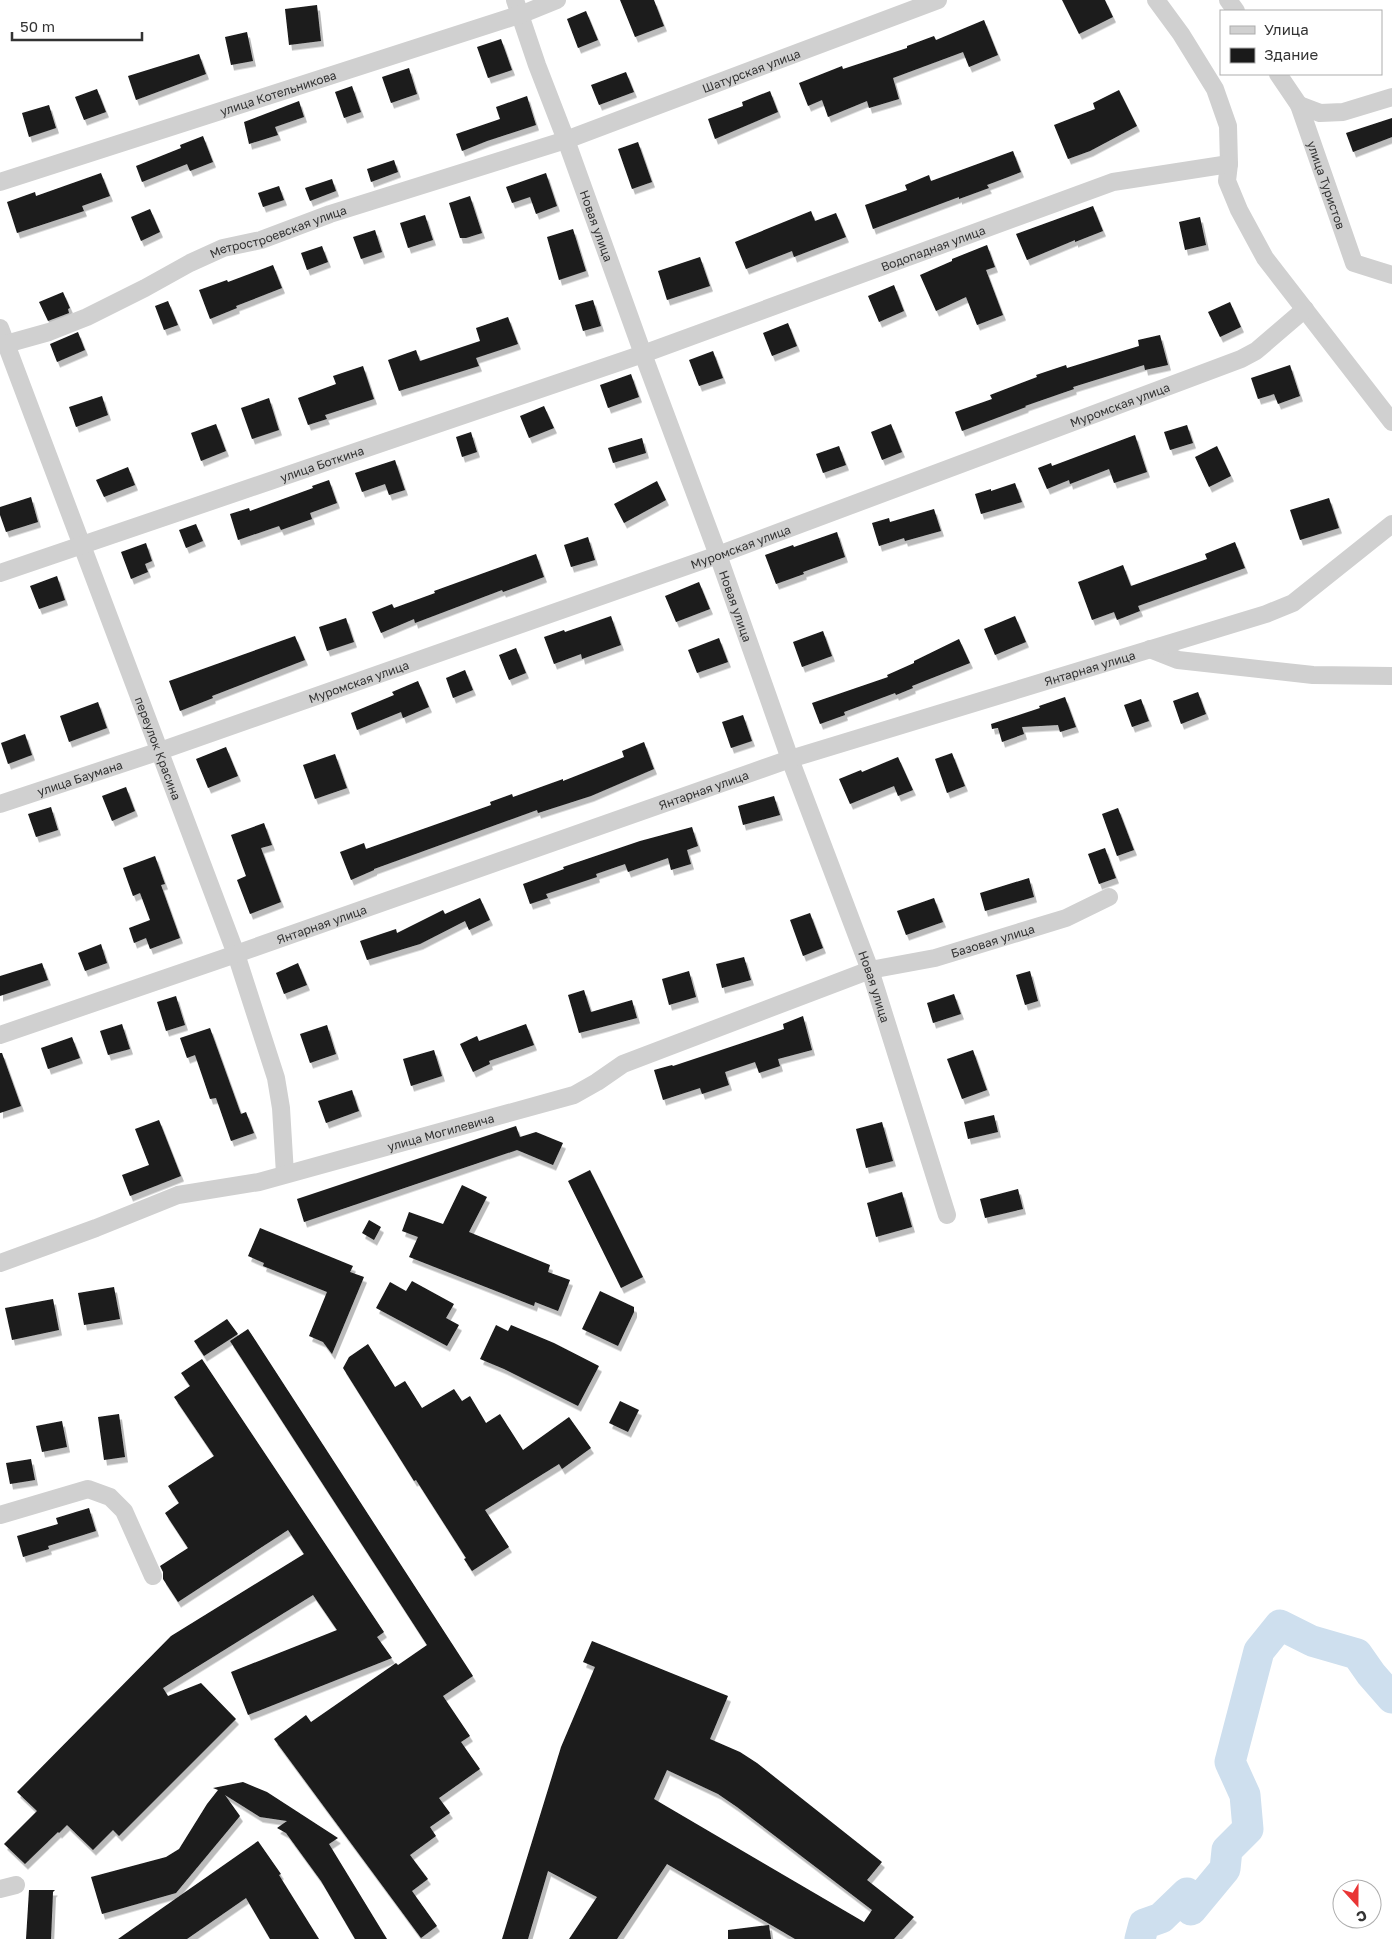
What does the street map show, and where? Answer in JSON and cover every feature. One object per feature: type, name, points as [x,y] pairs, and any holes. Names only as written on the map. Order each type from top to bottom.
[{"type":"street","name":"улица Котельникова","points":[[0,182],[518,7],[556,0]]},
{"type":"street","name":"Шатурская улица","points":[[566,140],[938,0]]},
{"type":"street","points":[[1156,0],[1181,34],[1215,89],[1228,126],[1227,181],[1239,210],[1265,258],[1392,422]]},
{"type":"street","name":"Новая улица","points":[[518,7],[537,65],[718,555],[790,759],[870,970],[947,1215]]},
{"type":"street","name":"улица Туристов","points":[[1279,75],[1299,105],[1354,263],[1392,274]]},
{"type":"street","points":[[1299,105],[1320,113],[1343,112],[1392,97]]},
{"type":"street","name":"Метростроевская улица","points":[[2,338],[49,332],[87,317],[190,263],[223,248],[262,240],[330,214],[566,140]]},
{"type":"street","name":"Водопадная улица","points":[[643,354],[1113,182],[1228,164]]},
{"type":"street","name":"Муромская улица","points":[[160,751],[718,555],[1241,359],[1256,351],[1306,310]]},
{"type":"street","name":"переулок Красина","points":[[2,338],[236,954],[276,1078],[281,1108],[285,1174]]},
{"type":"street","name":"улица Боткина","points":[[0,573],[643,354]]},
{"type":"street","name":"Янтарная улица","points":[[0,1035],[790,759],[1266,614],[1293,603],[1392,524]]},
{"type":"street","points":[[1150,649],[1178,660],[1312,676],[1392,676]]},
{"type":"street","name":"улица Баумана","points":[[0,804],[160,751]]},
{"type":"street","name":"Базовая улица","points":[[870,970],[935,958],[1066,918],[1109,896]]},
{"type":"street","name":"улица Могилевича","points":[[0,1263],[96,1228],[178,1195],[259,1182],[574,1095],[623,1064],[870,970]]},
{"type":"street","points":[[0,1515],[88,1489],[103,1494],[110,1497],[124,1511],[152,1576]]},
{"type":"building","points":[[620,0],[654,0],[664,26],[635,37]]},
{"type":"building","points":[[1062,0],[1105,0],[1113,17],[1079,34]]},
{"type":"building","points":[[317,5],[321,41],[289,45],[285,9]]},
{"type":"building","points":[[586,11],[598,40],[578,48],[567,19]]},
{"type":"building","points":[[984,20],[998,55],[969,67],[963,52],[893,78],[899,99],[869,108],[867,101],[828,117],[822,100],[808,106],[799,83],[842,66],[843,69],[907,48],[907,46],[934,36],[936,40]]},
{"type":"building","points":[[247,32],[253,61],[231,65],[225,37]]},
{"type":"building","points":[[501,39],[512,70],[488,78],[477,47]]},
{"type":"building","points":[[199,54],[206,74],[136,100],[128,76]]},
{"type":"building","points":[[409,68],[417,94],[391,103],[382,77]]},
{"type":"building","points":[[626,72],[634,92],[599,105],[591,85]]},
{"type":"building","points":[[352,86],[361,112],[344,118],[335,92]]},
{"type":"building","points":[[97,89],[106,112],[84,120],[75,97]]},
{"type":"building","points":[[1119,90],[1137,126],[1090,151],[1068,159],[1054,125],[1095,109],[1093,103]]},
{"type":"building","points":[[770,91],[778,112],[715,139],[708,119],[743,106],[742,102]]},
{"type":"building","points":[[527,96],[536,125],[462,151],[456,134],[500,119],[496,107]]},
{"type":"building","points":[[299,101],[304,117],[275,127],[278,135],[249,144],[244,122]]},
{"type":"building","points":[[49,105],[56,128],[29,137],[22,113]]},
{"type":"building","points":[[1392,118],[1392,137],[1353,152],[1346,133]]},
{"type":"building","points":[[203,136],[213,162],[190,171],[187,164],[142,182],[136,166],[181,148],[180,145]]},
{"type":"building","points":[[638,142],[652,182],[632,189],[618,149]]},
{"type":"building","points":[[1013,151],[1021,172],[987,185],[989,188],[959,199],[959,197],[873,229],[865,205],[907,190],[905,185],[929,175],[931,181]]},
{"type":"building","points":[[394,160],[398,172],[371,182],[367,169]]},
{"type":"building","points":[[101,173],[110,196],[82,206],[84,211],[17,233],[7,202],[35,192],[36,196]]},
{"type":"building","points":[[546,173],[557,206],[536,214],[530,197],[512,203],[506,187]]},
{"type":"building","points":[[332,179],[336,191],[310,201],[305,188]]},
{"type":"building","points":[[279,186],[284,200],[263,207],[258,193]]},
{"type":"building","points":[[470,196],[482,233],[460,238],[449,203]]},
{"type":"building","points":[[1093,206],[1103,231],[1075,242],[1075,240],[1027,260],[1016,234]]},
{"type":"building","points":[[150,209],[160,232],[141,241],[131,217]]},
{"type":"building","points":[[811,211],[815,221],[836,213],[846,237],[794,257],[792,251],[746,269],[735,242]]},
{"type":"building","points":[[425,215],[433,240],[408,248],[400,223]]},
{"type":"building","points":[[1200,217],[1206,245],[1185,250],[1179,222]]},
{"type":"building","points":[[573,229],[586,271],[559,280],[547,237]]},
{"type":"building","points":[[375,230],[382,252],[361,259],[353,237]]},
{"type":"building","points":[[987,245],[995,267],[986,270],[1003,315],[977,325],[966,297],[936,311],[920,275],[952,261],[952,259]]},
{"type":"building","points":[[322,246],[328,262],[307,270],[301,253]]},
{"type":"building","points":[[700,257],[710,286],[667,300],[658,271]]},
{"type":"building","points":[[273,265],[282,288],[236,306],[237,308],[210,319],[199,290],[227,280],[228,282]]},
{"type":"building","points":[[894,285],[904,311],[879,322],[868,296]]},
{"type":"building","points":[[63,292],[70,308],[68,309],[69,313],[48,321],[39,302]]},
{"type":"building","points":[[593,300],[601,326],[583,331],[575,305]]},
{"type":"building","points":[[168,301],[178,325],[164,330],[155,306]]},
{"type":"building","points":[[1230,302],[1241,327],[1220,337],[1208,312]]},
{"type":"building","points":[[508,317],[518,344],[476,358],[479,366],[399,391],[388,360],[416,350],[420,361],[480,341],[476,328]]},
{"type":"building","points":[[788,323],[797,346],[772,356],[763,333]]},
{"type":"building","points":[[78,332],[85,350],[57,362],[50,344]]},
{"type":"building","points":[[1160,335],[1168,365],[1145,370],[1144,365],[1073,387],[1074,389],[962,431],[955,412],[992,399],[990,395],[1037,377],[1036,375],[1066,365],[1067,368],[1139,346],[1138,340]]},
{"type":"building","points":[[713,351],[723,378],[699,386],[689,360]]},
{"type":"building","points":[[1290,365],[1300,396],[1278,404],[1274,394],[1258,399],[1251,378]]},
{"type":"building","points":[[363,366],[374,399],[325,415],[327,419],[308,425],[298,398],[336,384],[333,376]]},
{"type":"building","points":[[631,374],[639,397],[608,408],[600,385]]},
{"type":"building","points":[[102,396],[108,415],[76,427],[69,407]]},
{"type":"building","points":[[269,398],[279,430],[252,439],[241,408]]},
{"type":"building","points":[[544,406],[554,428],[529,438],[520,416]]},
{"type":"building","points":[[216,424],[226,451],[201,461],[191,433]]},
{"type":"building","points":[[891,424],[902,452],[882,460],[871,432]]},
{"type":"building","points":[[1187,425],[1193,443],[1170,450],[1164,432]]},
{"type":"building","points":[[471,432],[477,452],[462,457],[456,437]]},
{"type":"building","points":[[1135,435],[1147,472],[1114,483],[1109,469],[1070,484],[1069,480],[1047,489],[1038,468],[1051,463],[1052,466]]},
{"type":"building","points":[[642,438],[646,453],[613,463],[608,448]]},
{"type":"building","points":[[839,446],[846,465],[823,473],[816,454]]},
{"type":"building","points":[[1217,446],[1231,476],[1209,487],[1195,457]]},
{"type":"building","points":[[395,460],[405,490],[389,495],[385,484],[362,492],[355,473]]},
{"type":"building","points":[[128,467],[135,485],[104,497],[96,480]]},
{"type":"building","points":[[329,480],[337,503],[310,513],[312,519],[281,530],[279,526],[238,540],[230,514],[249,508],[250,511],[313,488],[312,486]]},
{"type":"building","points":[[657,481],[666,500],[624,523],[614,504]]},
{"type":"building","points":[[1015,483],[1022,502],[981,514],[975,494]]},
{"type":"building","points":[[31,497],[38,522],[6,532],[0,515],[0,507]]},
{"type":"building","points":[[1329,498],[1339,528],[1300,540],[1290,510]]},
{"type":"building","points":[[934,509],[941,531],[905,541],[904,538],[879,546],[872,523],[889,518],[890,522]]},
{"type":"building","points":[[196,524],[203,541],[186,548],[179,530]]},
{"type":"building","points":[[837,532],[845,557],[776,584],[765,555]]},
{"type":"building","points":[[588,537],[595,560],[571,567],[564,545]]},
{"type":"building","points":[[1235,542],[1245,568],[1138,606],[1140,611],[1117,620],[1114,612],[1092,620],[1078,582],[1123,565],[1131,586],[1207,559],[1205,554]]},
{"type":"building","points":[[146,543],[152,561],[145,564],[148,572],[131,579],[121,552]]},
{"type":"building","points":[[536,554],[544,577],[503,592],[502,590],[415,623],[414,619],[381,633],[372,612],[392,604],[394,608],[435,593],[434,591]]},
{"type":"building","points":[[57,576],[65,600],[39,609],[30,586]]},
{"type":"building","points":[[699,582],[710,609],[676,622],[665,596]]},
{"type":"building","points":[[611,616],[621,645],[582,659],[581,654],[554,664],[544,637],[564,630],[565,632]]},
{"type":"building","points":[[1015,616],[1026,642],[995,655],[984,629]]},
{"type":"building","points":[[346,618],[354,642],[327,651],[319,627]]},
{"type":"building","points":[[823,631],[832,656],[802,667],[793,642]]},
{"type":"building","points":[[295,636],[305,660],[212,696],[213,698],[180,711],[169,681]]},
{"type":"building","points":[[719,638],[728,662],[697,673],[688,650]]},
{"type":"building","points":[[959,639],[970,663],[912,686],[913,688],[896,695],[895,693],[844,712],[845,715],[820,724],[812,703],[888,677],[887,675]]},
{"type":"building","points":[[516,648],[526,673],[509,680],[499,655]]},
{"type":"building","points":[[465,670],[473,690],[453,698],[446,678]]},
{"type":"building","points":[[418,681],[429,707],[403,718],[401,712],[357,730],[351,713],[394,695],[392,692]]},
{"type":"building","points":[[1198,692],[1206,714],[1181,724],[1173,701]]},
{"type":"building","points":[[1065,697],[1076,727],[1060,732],[1058,725],[1022,727],[1024,734],[1002,742],[998,728],[992,729],[991,724],[1040,708],[1039,706]]},
{"type":"building","points":[[1141,699],[1149,721],[1132,727],[1124,705]]},
{"type":"building","points":[[98,702],[107,728],[69,742],[60,716]]},
{"type":"building","points":[[743,715],[752,741],[731,748],[722,722]]},
{"type":"building","points":[[25,734],[32,755],[8,764],[1,743]]},
{"type":"building","points":[[644,742],[654,769],[591,796],[538,813],[537,810],[374,869],[351,880],[340,852],[364,843],[366,849],[491,805],[490,802],[512,794],[513,797],[563,779],[563,781],[624,757],[622,751]]},
{"type":"building","points":[[226,747],[238,776],[208,788],[196,759]]},
{"type":"building","points":[[952,753],[965,786],[947,793],[935,759]]},
{"type":"building","points":[[335,754],[347,788],[315,799],[303,765]]},
{"type":"building","points":[[898,757],[913,790],[898,796],[894,786],[850,804],[839,779]]},
{"type":"building","points":[[126,787],[135,811],[112,821],[102,796]]},
{"type":"building","points":[[774,796],[780,815],[743,825],[738,806]]},
{"type":"building","points":[[51,807],[58,830],[36,837],[28,814]]},
{"type":"building","points":[[1118,808],[1134,850],[1117,856],[1102,814]]},
{"type":"building","points":[[264,823],[272,845],[261,848],[281,902],[250,914],[237,880],[246,876],[231,835]]},
{"type":"building","points":[[692,827],[698,846],[687,850],[691,864],[671,870],[668,858],[628,872],[625,864],[596,874],[597,877],[546,894],[548,898],[530,904],[523,884],[564,869],[563,867],[640,841]]},
{"type":"building","points":[[1105,848],[1116,878],[1099,884],[1088,854]]},
{"type":"building","points":[[155,856],[165,884],[161,885],[180,938],[150,949],[146,938],[134,943],[129,928],[150,920],[140,893],[133,896],[123,868]]},
{"type":"building","points":[[1029,878],[1034,897],[985,911],[980,893]]},
{"type":"building","points":[[480,898],[490,920],[469,930],[465,921],[420,944],[367,960],[360,941],[396,929],[397,933],[443,910],[445,914]]},
{"type":"building","points":[[934,898],[943,922],[906,935],[897,911]]},
{"type":"building","points":[[810,913],[823,948],[803,956],[790,920]]},
{"type":"building","points":[[101,944],[107,963],[85,971],[78,953]]},
{"type":"building","points":[[744,957],[751,980],[722,988],[716,964]]},
{"type":"building","points":[[42,963],[48,980],[0,996],[0,976]]},
{"type":"building","points":[[298,963],[307,985],[284,994],[276,973]]},
{"type":"building","points":[[689,971],[696,997],[669,1005],[662,979]]},
{"type":"building","points":[[1030,971],[1038,1001],[1025,1005],[1016,975]]},
{"type":"building","points":[[584,990],[591,1012],[632,1000],[637,1018],[579,1033],[568,995]]},
{"type":"building","points":[[954,994],[961,1014],[933,1023],[927,1003]]},
{"type":"building","points":[[176,996],[185,1025],[166,1031],[157,1002]]},
{"type":"building","points":[[803,1016],[812,1050],[778,1059],[780,1066],[759,1073],[755,1062],[725,1072],[729,1085],[702,1094],[700,1088],[663,1100],[654,1070],[673,1066],[784,1029],[783,1024]]},
{"type":"building","points":[[122,1024],[130,1049],[108,1055],[100,1031]]},
{"type":"building","points":[[526,1024],[534,1045],[489,1061],[490,1064],[473,1072],[460,1044],[477,1036],[479,1041]]},
{"type":"building","points":[[327,1025],[336,1054],[310,1063],[300,1034]]},
{"type":"building","points":[[210,1028],[241,1114],[246,1112],[254,1133],[231,1141],[216,1098],[210,1099],[195,1055],[187,1058],[180,1038]]},
{"type":"building","points":[[72,1037],[80,1058],[48,1069],[41,1048]]},
{"type":"building","points":[[434,1050],[442,1076],[411,1086],[403,1059]]},
{"type":"building","points":[[973,1050],[987,1090],[962,1099],[947,1059]]},
{"type":"building","points":[[0,1053],[2,1053],[21,1106],[0,1113]]},
{"type":"building","points":[[352,1090],[359,1111],[326,1123],[318,1101]]},
{"type":"building","points":[[994,1115],[998,1132],[968,1139],[964,1122]]},
{"type":"building","points":[[159,1120],[181,1176],[130,1196],[122,1175],[149,1165],[135,1129]]},
{"type":"building","points":[[882,1122],[893,1161],[866,1168],[856,1129]]},
{"type":"building","points":[[516,1126],[520,1137],[536,1132],[563,1143],[553,1165],[517,1150],[304,1222],[297,1199]]},
{"type":"building","points":[[590,1170],[643,1277],[621,1288],[568,1181]]},
{"type":"building","points":[[462,1185],[487,1197],[469,1232],[550,1265],[548,1272],[570,1280],[558,1311],[535,1302],[534,1306],[409,1257],[418,1237],[402,1231],[409,1212],[443,1224]]},
{"type":"building","points":[[1018,1189],[1023,1209],[985,1218],[980,1199]]},
{"type":"building","points":[[902,1192],[912,1227],[876,1237],[867,1203]]},
{"type":"building","points":[[369,1220],[381,1227],[374,1240],[362,1233]]},
{"type":"building","points":[[260,1228],[353,1266],[350,1272],[364,1277],[332,1354],[323,1342],[309,1336],[327,1292],[263,1266],[264,1263],[248,1256]]},
{"type":"building","points":[[412,1281],[454,1304],[446,1318],[459,1325],[447,1346],[376,1308],[390,1282],[406,1291]]},
{"type":"building","points":[[114,1287],[120,1319],[84,1325],[78,1293]]},
{"type":"building","points":[[600,1291],[634,1307],[634,1312],[618,1346],[582,1329]]},
{"type":"building","points":[[53,1299],[59,1330],[12,1340],[5,1308]]},
{"type":"building","points":[[227,1319],[238,1334],[204,1356],[194,1341]]},
{"type":"building","points":[[496,1325],[508,1331],[511,1325],[554,1343],[599,1366],[578,1406],[480,1359]]},
{"type":"building","points":[[248,1329],[473,1676],[443,1696],[470,1736],[461,1742],[480,1769],[439,1798],[450,1813],[430,1827],[436,1836],[410,1855],[428,1879],[412,1891],[437,1926],[421,1938],[274,1739],[306,1715],[311,1722],[396,1663],[398,1665],[427,1645],[230,1341]]},
{"type":"building","points":[[368,1344],[395,1387],[405,1381],[422,1408],[454,1389],[462,1401],[470,1396],[486,1423],[500,1414],[523,1450],[569,1417],[591,1448],[562,1469],[559,1464],[485,1510],[509,1547],[472,1571],[464,1559],[466,1558],[416,1480],[414,1481],[343,1368],[349,1357]]},
{"type":"building","points":[[202,1359],[384,1632],[377,1637],[392,1658],[248,1715],[231,1672],[337,1630],[313,1595],[163,1688],[168,1696],[201,1683],[236,1719],[119,1836],[113,1830],[93,1850],[67,1825],[25,1864],[4,1844],[37,1811],[17,1792],[171,1636],[304,1554],[288,1530],[178,1602],[163,1579],[163,1572],[160,1566],[188,1548],[165,1513],[179,1503],[168,1486],[214,1456],[174,1397],[190,1386],[181,1373]]},
{"type":"building","points":[[620,1401],[639,1410],[628,1432],[609,1423]]},
{"type":"building","points":[[119,1414],[125,1457],[104,1460],[98,1417]]},
{"type":"building","points":[[62,1421],[67,1447],[42,1452],[36,1426]]},
{"type":"building","points":[[31,1459],[35,1480],[10,1484],[6,1463]]},
{"type":"building","points":[[89,1508],[96,1531],[48,1546],[49,1549],[23,1557],[17,1536],[58,1524],[56,1518]]},
{"type":"building","points":[[592,1641],[728,1696],[710,1739],[740,1752],[757,1763],[882,1862],[867,1880],[914,1917],[894,1939],[795,1939],[667,1864],[617,1939],[569,1939],[597,1897],[548,1871],[528,1939],[502,1939],[561,1747],[595,1667],[583,1662]],"holes":[[[667,1770],[718,1794],[872,1910],[864,1922],[654,1799]]]},
{"type":"building","points":[[243,1782],[267,1792],[338,1838],[329,1844],[387,1939],[355,1939],[321,1881],[286,1833],[277,1828],[287,1821],[260,1817],[225,1795],[240,1816],[176,1893],[102,1914],[91,1877],[166,1857],[179,1849],[218,1790],[213,1788]]},
{"type":"building","points":[[258,1841],[281,1874],[279,1875],[319,1939],[270,1939],[246,1898],[187,1939],[118,1939]]},
{"type":"building","points":[[29,1890],[55,1890],[53,1892],[51,1939],[26,1939]]},
{"type":"building","points":[[769,1925],[771,1939],[728,1939],[728,1930]]},
{"type":"waterway","points":[[1140,1939],[1144,1924],[1161,1918],[1187,1893],[1191,1910],[1225,1869],[1227,1850],[1248,1829],[1245,1795],[1230,1762],[1259,1651],[1280,1625],[1312,1641],[1357,1654],[1392,1698]]}]
